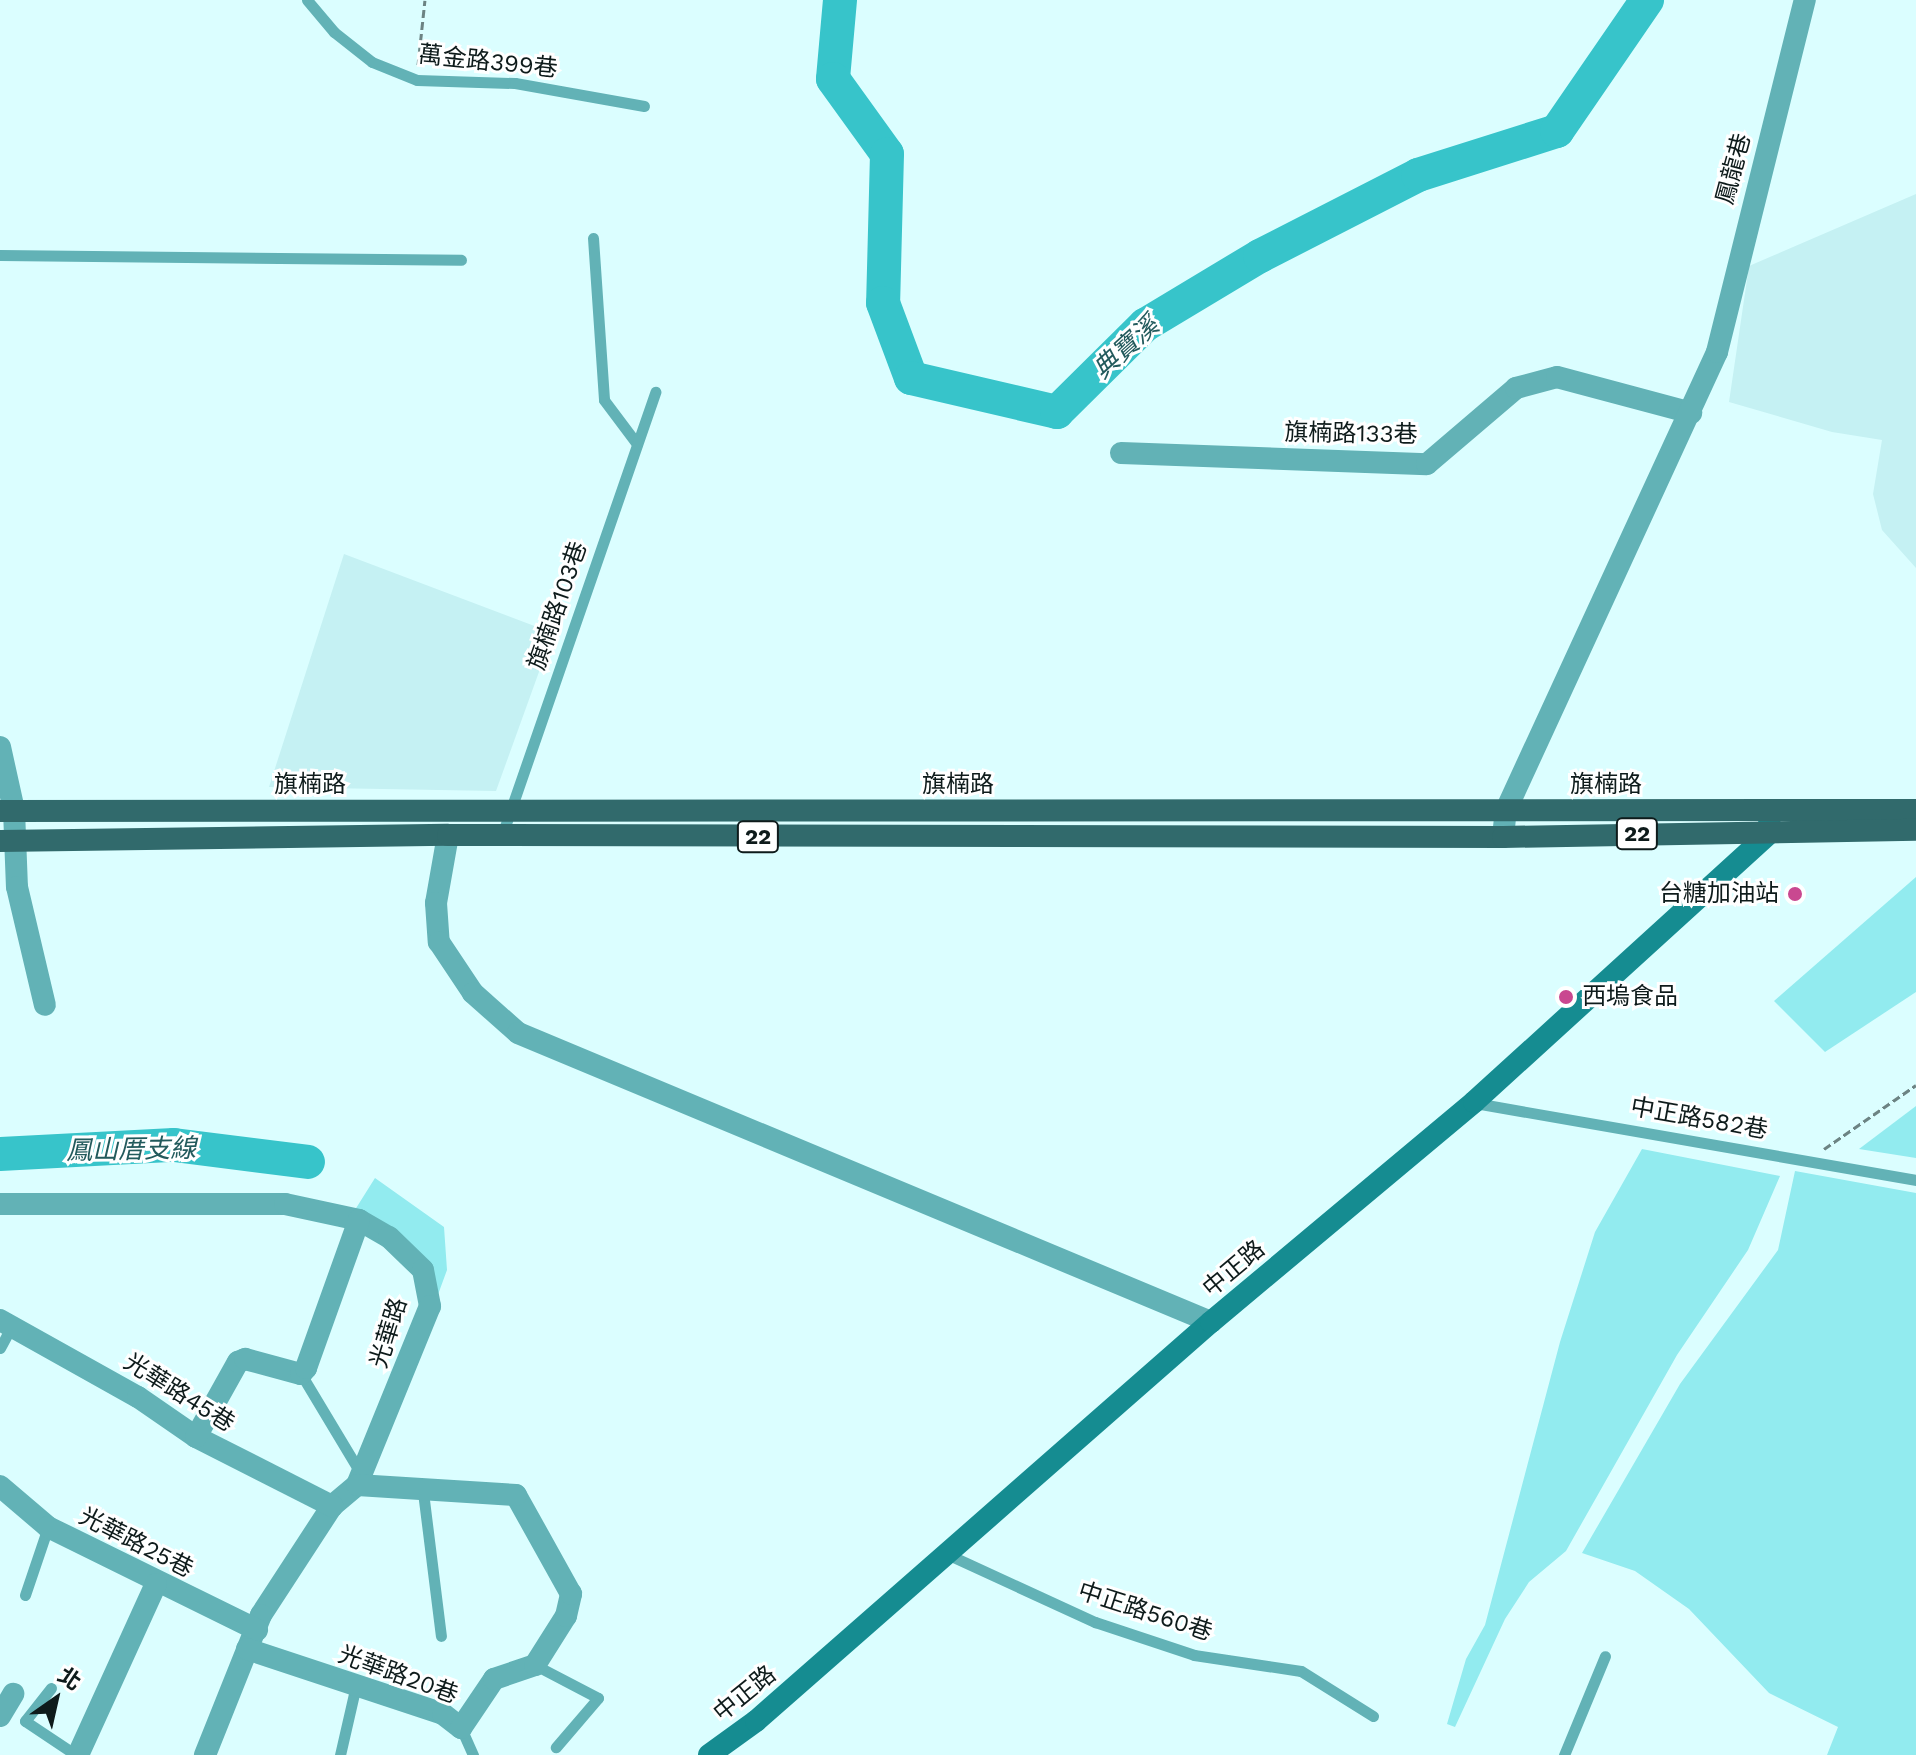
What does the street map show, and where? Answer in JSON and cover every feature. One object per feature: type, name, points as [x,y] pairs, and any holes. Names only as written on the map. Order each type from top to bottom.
[{"type":"main road","name":"旗楠路","points":[[7,810],[1506,810],[1916,830]]},
{"type":"main road","name":"旗楠路","points":[[7,841],[448,835],[1503,837],[1916,810]]},
{"type":"main road","name":"中正路","points":[[709,1755],[949,1555],[1211,1322],[1474,1102],[1770,821]]},
{"type":"street","name":"鳳龍巷","points":[[1691,413],[1717,352],[1805,0]]},
{"type":"street","name":"旗楠路133巷","points":[[1121,453],[1427,464],[1516,388],[1557,377],[1691,413]]},
{"type":"street","points":[[1503,837],[1506,810],[1691,413]]},
{"type":"street","points":[[0,747],[7,841],[45,1005]]},
{"type":"street","points":[[448,835],[436,903],[439,942],[473,993],[518,1033],[1211,1322]]},
{"type":"street","name":"光華路","points":[[0,1204],[285,1204],[359,1220],[389,1237],[423,1270],[430,1306],[360,1480],[332,1506],[261,1615],[205,1755]]},
{"type":"street","points":[[196,1437],[238,1362],[245,1359],[301,1374],[359,1220]]},
{"type":"street","name":"光華路45巷","points":[[6,1322],[138,1397],[196,1437],[332,1506]]},
{"type":"street","points":[[360,1480],[423,1492],[511,1493],[523,1502],[571,1594],[566,1616],[535,1665]]},
{"type":"street","name":"光華路25巷","points":[[0,1486],[48,1527],[156,1584],[252,1640]]},
{"type":"street","points":[[77,1755],[156,1584]]},
{"type":"street","name":"光華路20巷","points":[[252,1640],[356,1685],[443,1714],[461,1728],[494,1679],[535,1665]]},
{"type":"street","points":[[0,1716],[13,1694]]},
{"type":"lane","name":"萬金路399巷","points":[[307,0],[334,32],[372,62],[417,80],[515,83],[644,106]]},
{"type":"lane","points":[[593,238],[604,400],[637,444]]},
{"type":"lane","points":[[0,255],[461,260]]},
{"type":"lane","name":"旗楠路103巷","points":[[502,835],[655,392]]},
{"type":"lane","name":"中正路582巷","points":[[1474,1102],[1916,1180]]},
{"type":"lane","points":[[0,1348],[6,1322]]},
{"type":"lane","points":[[301,1374],[360,1480]]},
{"type":"lane","points":[[423,1492],[441,1636]]},
{"type":"lane","points":[[25,1595],[48,1527]]},
{"type":"lane","name":"中正路560巷","points":[[949,1555],[1095,1622],[1179,1650],[1301,1671],[1373,1716]]},
{"type":"lane","points":[[1564,1755],[1605,1656]]},
{"type":"lane","points":[[535,1665],[598,1698],[556,1747]]},
{"type":"lane","points":[[340,1755],[356,1685]]},
{"type":"lane","points":[[51,1688],[25,1721],[77,1755]]},
{"type":"lane","points":[[461,1728],[473,1755]]},
{"type":"path","points":[[417,80],[425,0]]},
{"type":"path","points":[[1807,1160],[1916,1085]]},
{"type":"shaded area","points":[[1916,194],[1916,568],[1882,530],[1873,494],[1882,440],[1832,432],[1729,402],[1749,266]]},
{"type":"shaded area","points":[[344,554],[553,633],[496,791],[269,787]]},
{"type":"shaded area","points":[[1916,877],[1916,992],[1825,1052],[1774,1001]]},
{"type":"shaded area","points":[[1916,1106],[1916,1158],[1859,1149]]},
{"type":"shaded area","points":[[1642,1149],[1780,1176],[1748,1250],[1677,1355],[1566,1551],[1529,1582],[1505,1619],[1455,1727],[1447,1724],[1466,1659],[1485,1625],[1560,1342],[1595,1232]]},
{"type":"shaded area","points":[[1795,1171],[1916,1193],[1916,1755],[1827,1755],[1838,1727],[1769,1693],[1689,1609],[1635,1571],[1582,1553],[1680,1384],[1778,1250]]},
{"type":"shaded area","points":[[375,1178],[444,1227],[447,1270],[436,1300],[428,1272],[353,1213]]},
{"type":"waterway","name":"典寶溪","points":[[840,0],[833,79],[887,154],[883,303],[911,378],[1057,412],[1145,325],[1260,256],[1418,175],[1557,131],[1647,0]]},
{"type":"waterway","name":"鳳山厝支線","points":[[0,1154],[174,1145],[308,1162]]},
{"type":"place","name":"台糖加油站","points":[[1795,894]]},
{"type":"place","name":"西塢食品","points":[[1566,997]]}]
